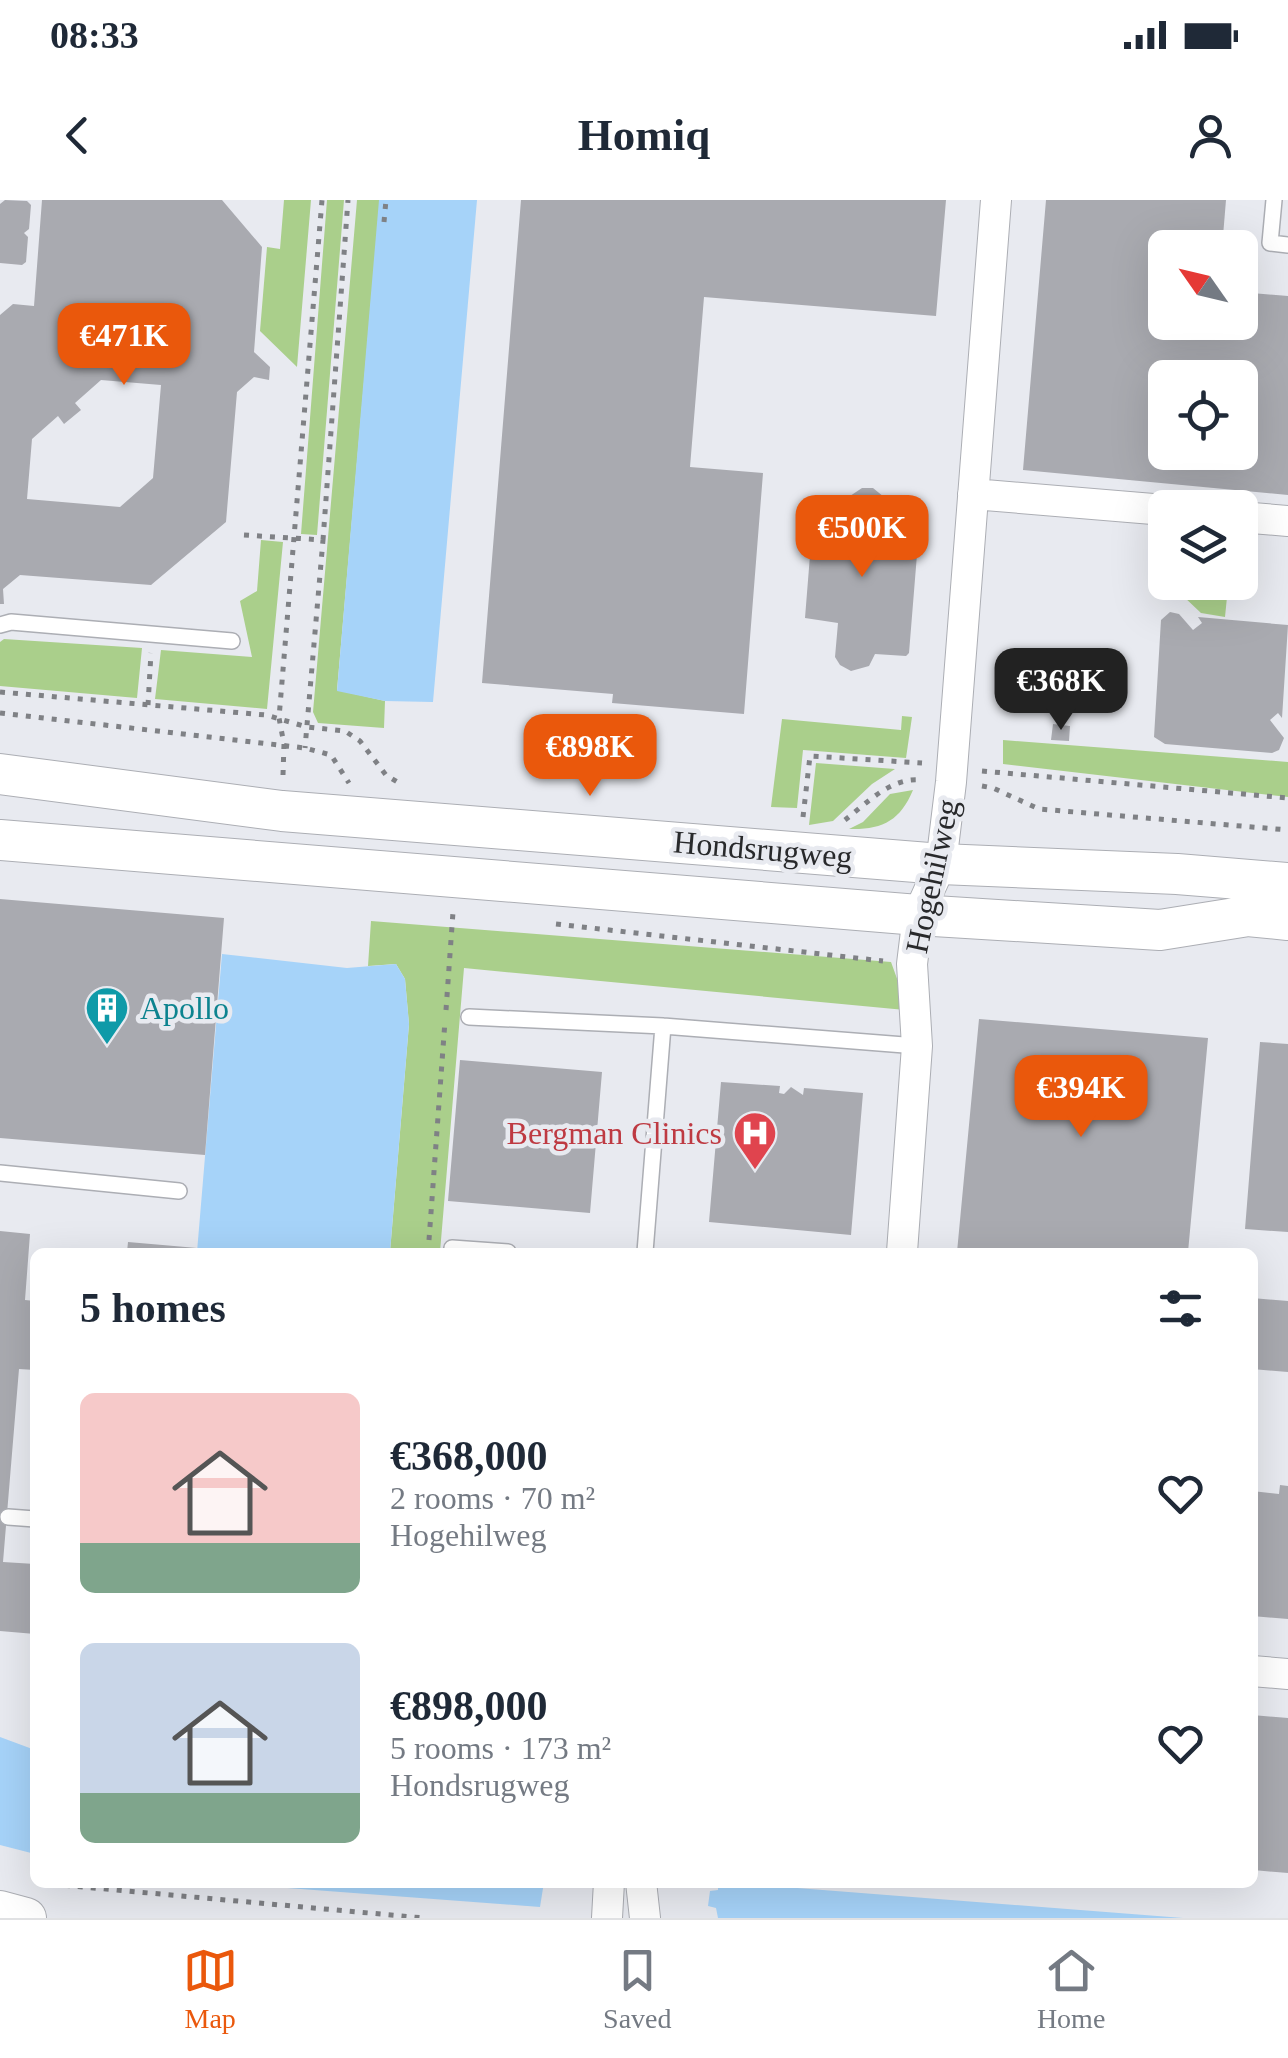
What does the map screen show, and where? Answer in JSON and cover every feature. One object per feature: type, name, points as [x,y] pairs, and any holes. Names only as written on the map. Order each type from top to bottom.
[{"type":"street","name":"Hogehilweg","points":[[902,1248],[917,1046],[912,964],[918,915],[941,864],[952,774],[996,200]]},
{"type":"street","points":[[973,494],[1148,509]]},
{"type":"street","points":[[1258,518],[1288,521]]},
{"type":"street","name":"Hondsrugweg","points":[[0,774],[282,810],[941,864],[1288,883]]},
{"type":"street","name":"Hondsrugweg","points":[[0,840],[918,915],[1160,930],[1248,916],[1288,920]]},
{"type":"street","points":[[1258,1672],[1288,1674]]},
{"type":"street","points":[[606,1918],[608,1888]]},
{"type":"street","points":[[642,1888],[645,1918]]},
{"type":"street","points":[[0,1911],[26,1918]]},
{"type":"lane","points":[[1274,200],[1270,244],[1288,246]]},
{"type":"lane","points":[[0,625],[11,622],[232,641]]},
{"type":"lane","points":[[469,1018],[662,1026],[917,1046]]},
{"type":"lane","points":[[645,1248],[662,1026]]},
{"type":"lane","points":[[0,1173],[179,1190]]},
{"type":"lane","points":[[8,1516],[30,1518]]},
{"type":"path","points":[[284,744],[280,718],[322,200]]},
{"type":"path","points":[[305,748],[348,200]]},
{"type":"path","points":[[384,222],[386,200]]},
{"type":"path","points":[[244,535],[322,540]]},
{"type":"path","points":[[148,706],[152,633]]},
{"type":"path","points":[[0,692],[280,718],[307,727],[345,731],[360,741],[386,776],[405,786]]},
{"type":"path","points":[[0,713],[305,748],[331,755],[352,786]]},
{"type":"path","points":[[803,820],[810,756],[952,774],[1039,809],[1288,830]]},
{"type":"path","points":[[832,829],[889,786],[908,778],[952,774],[997,773],[1288,798]]},
{"type":"path","points":[[428,1248],[452,912]]},
{"type":"path","points":[[100,1888],[424,1918]]},
{"type":"green space","points":[[284,200],[311,200],[297,367],[260,331],[267,247],[280,249]]},
{"type":"green space","points":[[327,200],[344,200],[317,535],[301,534]]},
{"type":"green space","points":[[357,200],[380,200],[337,690],[385,701],[384,728],[318,723],[313,712]]},
{"type":"green space","points":[[261,540],[283,542],[267,709],[155,699],[161,650],[252,657],[240,601],[257,591]]},
{"type":"green space","points":[[1187,600],[1227,600],[1225,617],[1201,613]]},
{"type":"green space","points":[[4,639],[142,648],[137,698],[0,686],[0,642]]},
{"type":"green space","points":[[902,716],[912,717],[906,758],[803,750],[797,808],[771,807],[782,719],[901,730]]},
{"type":"green space","points":[[1003,740],[1288,762],[1288,797],[1003,764]]},
{"type":"green space","points":[[816,763],[895,769],[872,784],[833,821],[809,825]]},
{"type":"green space","points":[[913,790],[889,822],[849,829],[863,822],[890,794]]},
{"type":"green space","points":[[371,921],[891,962],[905,1010],[464,968],[440,1248],[390,1248],[409,1024],[405,979],[396,964],[368,966]]},
{"type":"water","points":[[379,200],[477,200],[433,702],[385,701],[337,691]]},
{"type":"water","points":[[222,954],[347,968],[396,964],[405,979],[409,1024],[390,1248],[197,1248]]},
{"type":"water","points":[[0,1737],[30,1748],[30,1853],[0,1845]]},
{"type":"water","points":[[287,1888],[543,1888],[540,1907]]},
{"type":"water","points":[[804,1888],[1183,1918],[718,1918],[716,1908],[708,1906],[710,1891]]},
{"type":"building","points":[[5,200],[27,201],[31,205],[29,229],[24,233],[28,237],[26,262],[22,265],[0,263],[0,204]]},
{"type":"building","points":[[42,200],[222,200],[262,247],[254,352],[270,367],[269,380],[254,377],[237,392],[226,522],[151,585],[20,575],[3,589],[4,604],[0,604],[0,315],[13,304],[34,306]],"holes":[[[101,380],[161,385],[153,478],[120,507],[27,499],[32,439],[58,416],[64,424],[81,410],[75,403]]]},
{"type":"building","points":[[521,200],[946,200],[936,316],[704,297],[690,467],[763,473],[744,714],[612,703],[613,694],[482,683]]},
{"type":"building","points":[[1046,200],[1226,200],[1224,230],[1148,230],[1148,340],[1258,340],[1258,294],[1288,296],[1288,495],[1023,470]]},
{"type":"building","points":[[862,488],[873,488],[884,497],[885,537],[918,542],[909,653],[875,654],[869,666],[851,671],[835,657],[838,623],[805,618],[814,505],[847,506],[850,496]]},
{"type":"building","points":[[1170,612],[1179,614],[1193,630],[1202,623],[1198,617],[1288,625],[1282,718],[1278,713],[1270,720],[1284,738],[1279,750],[1272,753],[1165,744],[1154,737],[1161,620]]},
{"type":"building","points":[[1053,724],[1070,726],[1069,741],[1051,740]]},
{"type":"building","name":"Apollo","points":[[0,899],[224,918],[205,1155],[0,1138]]},
{"type":"building","points":[[979,1019],[1208,1038],[1188,1248],[957,1248]]},
{"type":"building","points":[[1260,1042],[1288,1044],[1288,1232],[1245,1229]]},
{"type":"building","points":[[460,1060],[602,1072],[590,1213],[448,1201]]},
{"type":"building","points":[[721,1082],[780,1086],[779,1093],[784,1094],[791,1087],[803,1095],[804,1088],[863,1093],[851,1235],[709,1222]]},
{"type":"building","points":[[0,1231],[30,1234],[25,1300],[30,1300],[30,1370],[19,1369],[3,1562],[30,1564],[30,1634],[0,1631]]},
{"type":"building","points":[[128,1242],[197,1248],[127,1248]]},
{"type":"building","points":[[1258,1298],[1288,1301],[1288,1372],[1258,1370]]},
{"type":"building","points":[[1280,1485],[1288,1486],[1288,1619],[1258,1616],[1258,1492],[1279,1494]]},
{"type":"building","points":[[1258,1716],[1288,1718],[1288,1873],[1258,1870]]},
{"type":"place","name":"Apollo","points":[[107,1046]]},
{"type":"place","name":"Bergman Clinics","points":[[755,1171]]}]
